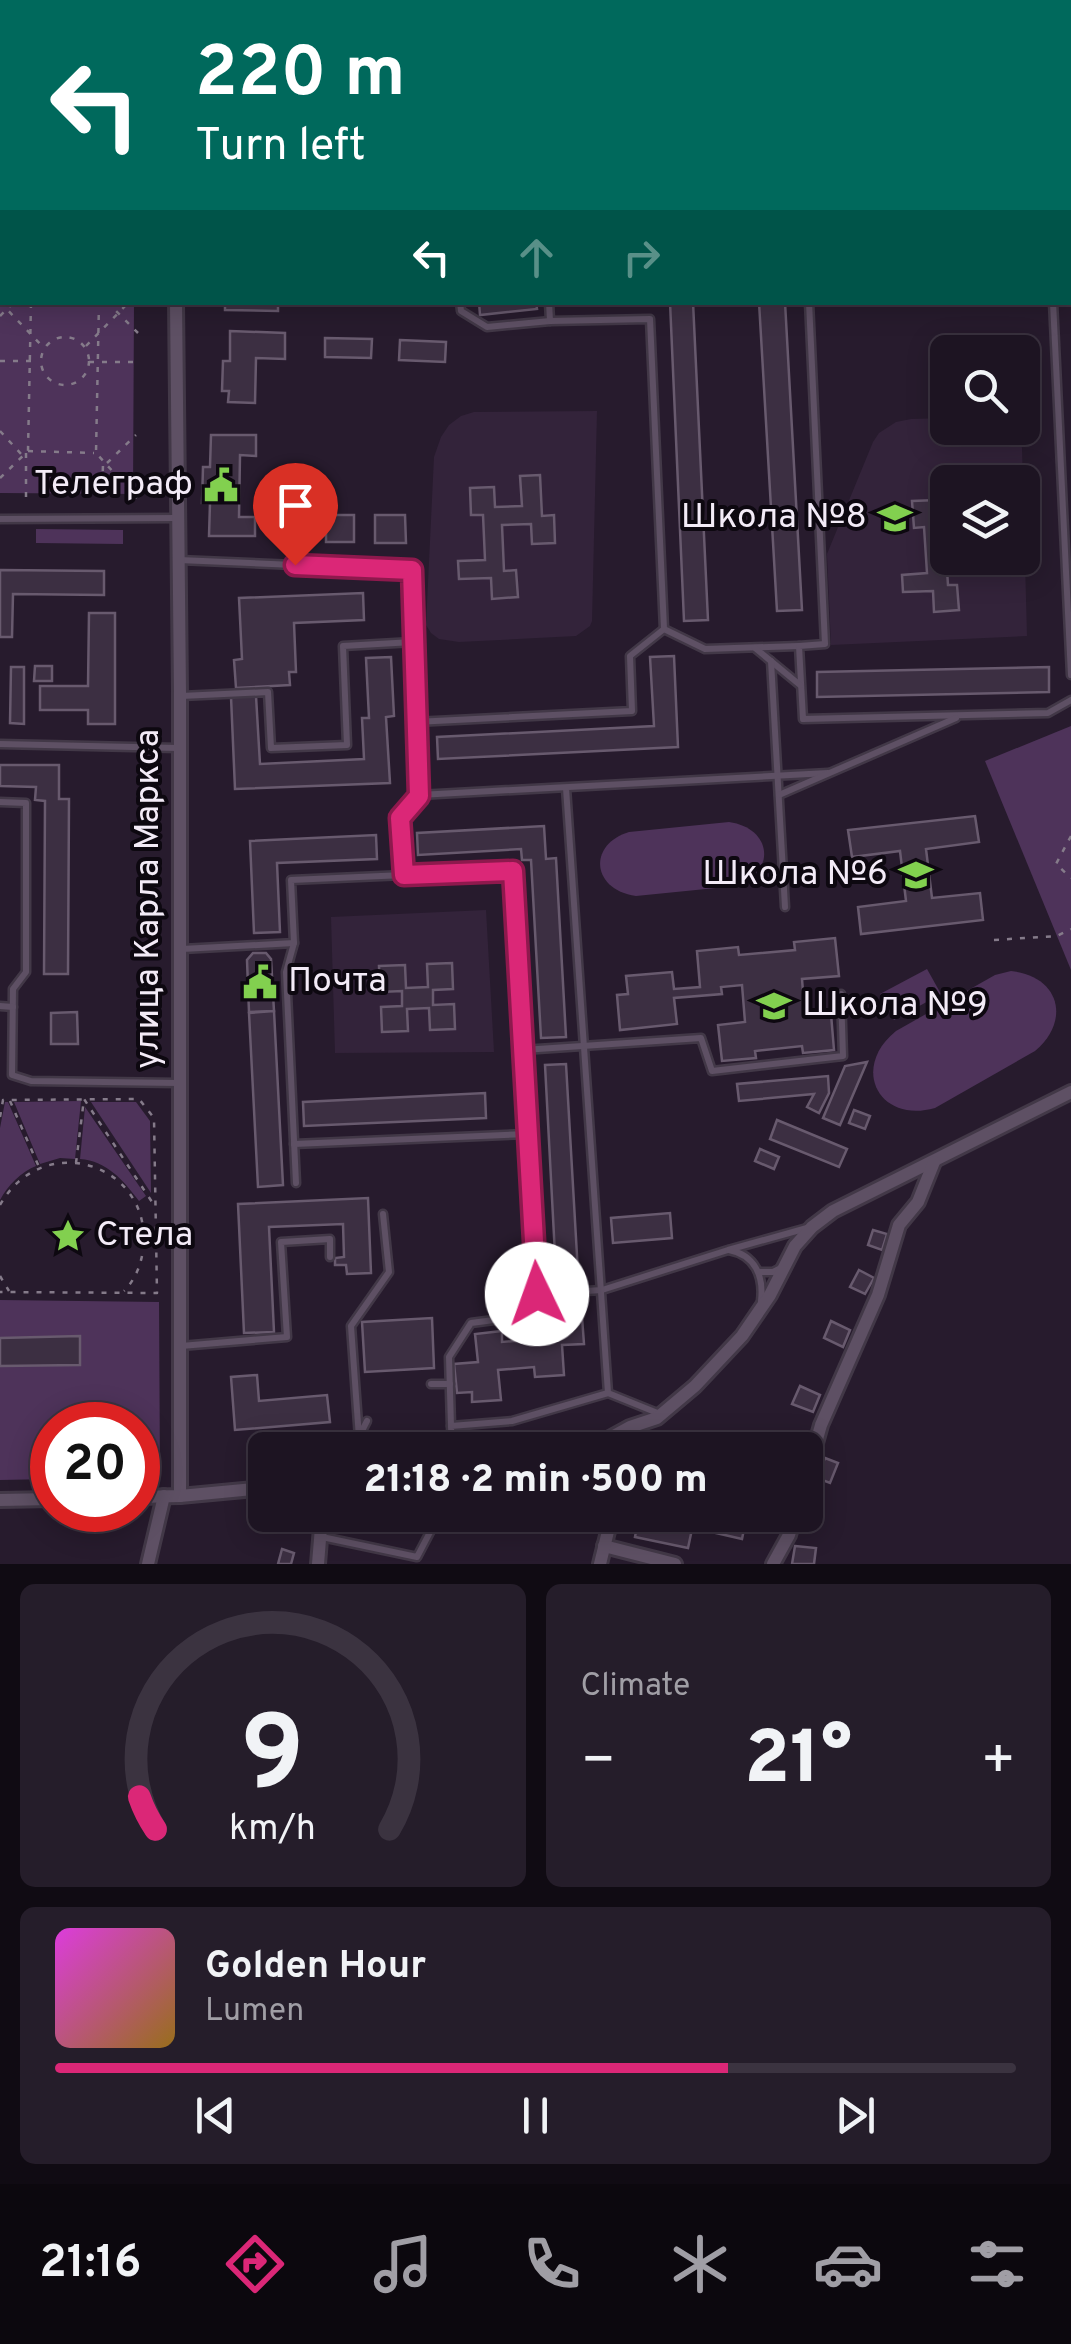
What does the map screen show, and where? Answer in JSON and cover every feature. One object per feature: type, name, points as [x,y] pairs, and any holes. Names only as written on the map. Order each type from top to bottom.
[{"type":"street","name":"улица Карла Маркса","points":[[176,305],[180,1496]]},
{"type":"street","points":[[620,1432],[657,1418],[695,1386],[742,1336],[795,1246],[812,1227],[834,1212],[1071,1092]]},
{"type":"street","points":[[820,1432],[878,1295],[900,1225],[918,1202],[934,1162]]},
{"type":"street","points":[[160,1496],[248,1490]]},
{"type":"street","points":[[148,1564],[164,1496]]},
{"type":"street","points":[[0,1500],[30,1499]]},
{"type":"street","points":[[318,1564],[322,1532]]},
{"type":"street","points":[[600,1564],[608,1532]]},
{"type":"street","points":[[773,1564],[791,1532]]},
{"type":"street","points":[[604,1546],[675,1564]]},
{"type":"lane","points":[[460,305],[460,310],[487,327],[650,319],[664,629]]},
{"type":"lane","points":[[550,305],[550,321]]},
{"type":"lane","points":[[664,629],[705,649],[825,644],[809,305]]},
{"type":"lane","points":[[1053,305],[1071,674]]},
{"type":"lane","points":[[0,519],[178,518]]},
{"type":"lane","points":[[178,560],[412,570],[419,796],[400,818],[404,875]]},
{"type":"lane","points":[[415,722],[632,711],[630,656],[664,629]]},
{"type":"lane","points":[[179,696],[268,692],[271,748],[346,745],[343,646],[413,642]]},
{"type":"lane","points":[[799,646],[803,719],[1048,713],[1071,700]]},
{"type":"lane","points":[[754,647],[801,686]]},
{"type":"lane","points":[[771,661],[785,907]]},
{"type":"lane","points":[[779,795],[961,715]]},
{"type":"lane","points":[[0,744],[180,748]]},
{"type":"lane","points":[[419,796],[828,774]]},
{"type":"lane","points":[[566,788],[608,1393]]},
{"type":"lane","points":[[0,802],[26,803],[26,972],[13,989],[12,1075],[31,1081],[180,1083]]},
{"type":"lane","points":[[296,1183],[286,972],[294,943],[291,880],[513,871],[537,1294],[524,1316],[471,1323],[449,1357],[451,1432]]},
{"type":"lane","points":[[180,949],[294,943]]},
{"type":"lane","points":[[523,1050],[700,1038],[712,1071],[843,1056],[841,994]]},
{"type":"lane","points":[[0,1006],[13,1007]]},
{"type":"lane","points":[[294,1144],[528,1134]]},
{"type":"lane","points":[[358,1432],[350,1326],[388,1272],[384,1214]]},
{"type":"lane","points":[[537,1294],[602,1290],[812,1227]]},
{"type":"lane","points":[[180,1346],[287,1337],[282,1242],[330,1240],[330,1257]]},
{"type":"lane","points":[[728,1250],[741,1252],[759,1272],[760,1310]]},
{"type":"lane","points":[[759,1272],[773,1272],[786,1265]]},
{"type":"lane","points":[[431,1384],[450,1384]]},
{"type":"lane","points":[[451,1426],[512,1421],[608,1393],[662,1414]]},
{"type":"lane","points":[[361,1432],[367,1421]]},
{"type":"lane","points":[[322,1538],[418,1557],[430,1532]]},
{"type":"path","points":[[3,305],[44,348]]},
{"type":"path","points":[[0,316],[11,305]]},
{"type":"path","points":[[26,496],[31,305]]},
{"type":"path","points":[[99,305],[96,453],[136,498]]},
{"type":"path","points":[[110,305],[138,333]]},
{"type":"path","points":[[85,348],[126,305]]},
{"type":"path","points":[[74,338],[85,348],[89,362],[83,378],[66,386],[48,379],[40,361],[44,348],[51,341],[74,338]]},
{"type":"path","points":[[0,360],[40,361]]},
{"type":"path","points":[[89,362],[138,362]]},
{"type":"path","points":[[0,431],[26,453],[96,453]]},
{"type":"path","points":[[102,497],[104,462],[136,435]]},
{"type":"path","points":[[0,478],[26,453]]},
{"type":"path","points":[[1071,836],[1056,864],[1071,878]]},
{"type":"path","points":[[994,940],[1057,936],[1071,929]]},
{"type":"path","points":[[76,1164],[84,1099]]},
{"type":"path","points":[[84,1099],[155,1206]]},
{"type":"path","points":[[0,1118],[3,1100],[139,1099],[154,1118],[156,1293],[0,1292]]},
{"type":"path","points":[[10,1100],[40,1168]]},
{"type":"path","points":[[0,1205],[9,1189],[31,1171],[61,1162],[91,1165],[116,1179],[138,1204],[145,1233],[141,1264],[128,1288],[120,1293]]},
{"type":"path","points":[[0,1276],[10,1292]]},
{"type":"shaded area","points":[[0,305],[134,305],[133,494],[0,493]]},
{"type":"shaded area","points":[[597,411],[590,626],[576,636],[459,642],[439,639],[426,625],[434,457],[449,425],[474,412]]},
{"type":"shaded area","name":"Школа №8","points":[[930,418],[930,445],[1021,445],[1022,465],[930,465],[930,575],[1025,575],[1027,636],[831,645],[827,554],[873,442],[896,422]]},
{"type":"shaded area","points":[[36,529],[123,530],[123,544],[36,543]]},
{"type":"shaded area","points":[[1071,726],[1071,970],[985,761]]},
{"type":"shaded area","points":[[729,822],[754,833],[764,851],[758,871],[736,886],[636,896],[621,892],[603,877],[601,856],[615,838],[629,832]]},
{"type":"shaded area","points":[[486,910],[494,1052],[335,1053],[331,917]]},
{"type":"shaded area","points":[[927,969],[941,994],[894,1020],[880,994]]},
{"type":"shaded area","points":[[1011,971],[1040,981],[1055,1002],[1053,1027],[1035,1051],[935,1108],[915,1111],[886,1100],[873,1076],[875,1061],[896,1031],[995,975]]},
{"type":"shaded area","points":[[81,1101],[75,1159],[60,1158],[40,1164],[14,1102]]},
{"type":"shaded area","points":[[5,1102],[36,1166],[15,1180],[0,1200],[0,1128]]},
{"type":"shaded area","points":[[91,1102],[136,1102],[150,1121],[151,1193]]},
{"type":"shaded area","points":[[85,1107],[146,1196],[139,1201],[106,1168],[80,1159]]},
{"type":"shaded area","points":[[0,1300],[159,1302],[160,1402],[30,1402],[30,1479],[0,1480]]},
{"type":"building","points":[[225,305],[278,305],[278,311],[225,310]]},
{"type":"building","points":[[479,305],[536,305],[537,309],[480,315]]},
{"type":"building","points":[[670,305],[693,305],[708,620],[684,621]]},
{"type":"building","points":[[759,305],[785,305],[802,610],[777,611]]},
{"type":"building","points":[[230,331],[285,333],[285,359],[256,358],[255,403],[228,402],[229,391],[222,391],[223,361],[230,361]]},
{"type":"building","points":[[325,338],[372,339],[371,358],[325,357]]},
{"type":"building","points":[[400,340],[446,342],[445,362],[399,360]]},
{"type":"building","name":"Телеграф","points":[[211,435],[256,435],[256,456],[240,455],[239,517],[255,517],[255,536],[209,536],[210,503],[202,503],[203,467],[210,467]]},
{"type":"building","points":[[540,475],[542,516],[554,515],[555,543],[532,544],[531,524],[502,525],[504,571],[516,570],[518,597],[492,599],[491,578],[459,579],[458,561],[485,560],[483,515],[471,515],[470,488],[494,487],[495,507],[522,506],[520,476]]},
{"type":"building","points":[[930,500],[930,575],[947,575],[948,585],[957,585],[959,610],[934,612],[933,591],[903,592],[902,575],[927,573],[924,527],[914,528],[912,501]]},
{"type":"building","points":[[326,515],[354,515],[354,542],[326,542]]},
{"type":"building","points":[[375,515],[405,515],[406,543],[375,543]]},
{"type":"building","points":[[0,570],[104,571],[104,595],[13,594],[12,637],[0,637]]},
{"type":"building","points":[[363,593],[364,620],[294,623],[296,672],[289,672],[290,685],[236,688],[234,660],[242,659],[239,598]]},
{"type":"building","points":[[89,613],[115,613],[115,724],[88,724],[88,710],[40,710],[40,686],[88,686]]},
{"type":"building","points":[[674,656],[678,747],[438,759],[437,737],[654,726],[650,657]]},
{"type":"building","points":[[391,657],[394,716],[386,717],[390,783],[235,789],[231,697],[256,696],[260,764],[364,759],[362,718],[369,718],[366,658]]},
{"type":"building","points":[[35,666],[52,666],[52,681],[34,681]]},
{"type":"building","points":[[11,667],[24,667],[24,724],[10,723]]},
{"type":"building","points":[[1049,667],[1049,692],[817,697],[817,672]]},
{"type":"building","points":[[0,765],[59,765],[59,799],[69,799],[68,974],[44,974],[45,801],[35,800],[36,787],[0,786]]},
{"type":"building","name":"Школа №6","points":[[975,816],[979,842],[926,849],[932,898],[980,893],[983,920],[861,934],[858,907],[906,901],[900,851],[852,857],[848,830]]},
{"type":"building","points":[[544,826],[546,859],[556,858],[566,1037],[541,1038],[531,860],[522,860],[521,849],[418,855],[417,833]]},
{"type":"building","points":[[376,835],[377,859],[277,863],[280,932],[254,933],[250,841]]},
{"type":"building","name":"Школа №9","points":[[835,938],[839,976],[802,979],[805,1017],[831,1014],[834,1050],[803,1053],[802,1046],[755,1051],[756,1058],[722,1061],[718,1025],[745,1022],[742,985],[721,987],[722,994],[674,998],[677,1024],[620,1030],[617,995],[628,994],[626,976],[672,972],[674,989],[700,987],[697,951],[738,947],[739,955],[795,950],[794,942]]},
{"type":"building","points":[[253,953],[266,953],[271,959],[274,1011],[249,1012],[247,960]]},
{"type":"building","points":[[452,963],[453,989],[433,990],[433,1005],[454,1004],[455,1029],[430,1030],[429,1008],[407,1009],[408,1031],[382,1032],[381,1007],[402,1006],[402,991],[380,992],[379,966],[405,965],[406,988],[428,987],[427,964]]},
{"type":"building","points":[[274,1011],[283,1185],[258,1187],[249,1013]]},
{"type":"building","points":[[77,1012],[78,1044],[51,1044],[51,1013]]},
{"type":"building","points":[[867,1062],[840,1125],[823,1118],[845,1066]]},
{"type":"building","points":[[566,1064],[578,1273],[556,1274],[545,1065]]},
{"type":"building","points":[[828,1076],[829,1093],[819,1113],[807,1107],[814,1094],[739,1101],[737,1084]]},
{"type":"building","points":[[485,1093],[486,1118],[304,1126],[303,1102]]},
{"type":"building","points":[[854,1110],[870,1116],[865,1129],[849,1123]]},
{"type":"building","points":[[777,1120],[847,1149],[839,1167],[770,1139]]},
{"type":"building","points":[[760,1149],[779,1157],[774,1169],[755,1161]]},
{"type":"building","points":[[368,1198],[371,1273],[347,1274],[346,1265],[335,1265],[335,1258],[344,1257],[343,1224],[269,1227],[274,1332],[244,1333],[238,1204]]},
{"type":"building","points":[[670,1213],[672,1238],[613,1243],[611,1218]]},
{"type":"building","points":[[873,1230],[887,1234],[882,1250],[868,1245]]},
{"type":"building","points":[[859,1270],[874,1278],[865,1294],[850,1287]]},
{"type":"building","points":[[565,1307],[566,1318],[582,1317],[584,1344],[562,1345],[564,1375],[535,1377],[534,1367],[498,1370],[501,1400],[472,1402],[472,1392],[457,1393],[454,1364],[478,1362],[475,1334],[502,1331],[502,1342],[540,1339],[537,1310]]},
{"type":"building","points":[[432,1318],[434,1368],[365,1372],[362,1322]]},
{"type":"building","points":[[831,1321],[850,1330],[843,1347],[824,1338]]},
{"type":"building","points":[[80,1336],[80,1365],[0,1366],[0,1338]]},
{"type":"building","points":[[257,1375],[259,1401],[327,1395],[330,1422],[235,1430],[231,1377]]},
{"type":"building","points":[[800,1386],[820,1395],[813,1412],[792,1404]]},
{"type":"building","points":[[825,1458],[838,1463],[830,1483],[823,1480]]},
{"type":"building","points":[[636,1532],[691,1532],[688,1548],[635,1537]]},
{"type":"building","points":[[716,1532],[743,1532],[742,1539]]},
{"type":"building","points":[[795,1546],[816,1548],[814,1564],[792,1564]]},
{"type":"building","points":[[282,1549],[294,1553],[291,1564],[278,1564]]},
{"type":"place","name":"Телеграф","points":[[221,485]]},
{"type":"place","name":"Школа №8","points":[[895,518]]},
{"type":"place","name":"Школа №6","points":[[916,875]]},
{"type":"place","name":"Почта","points":[[260,982]]},
{"type":"place","name":"Школа №9","points":[[774,1006]]},
{"type":"place","name":"Стела","points":[[68,1236]]},
{"type":"route","points":[[295,565],[412,570],[419,796],[400,818],[404,875],[513,871],[537,1294]]}]
